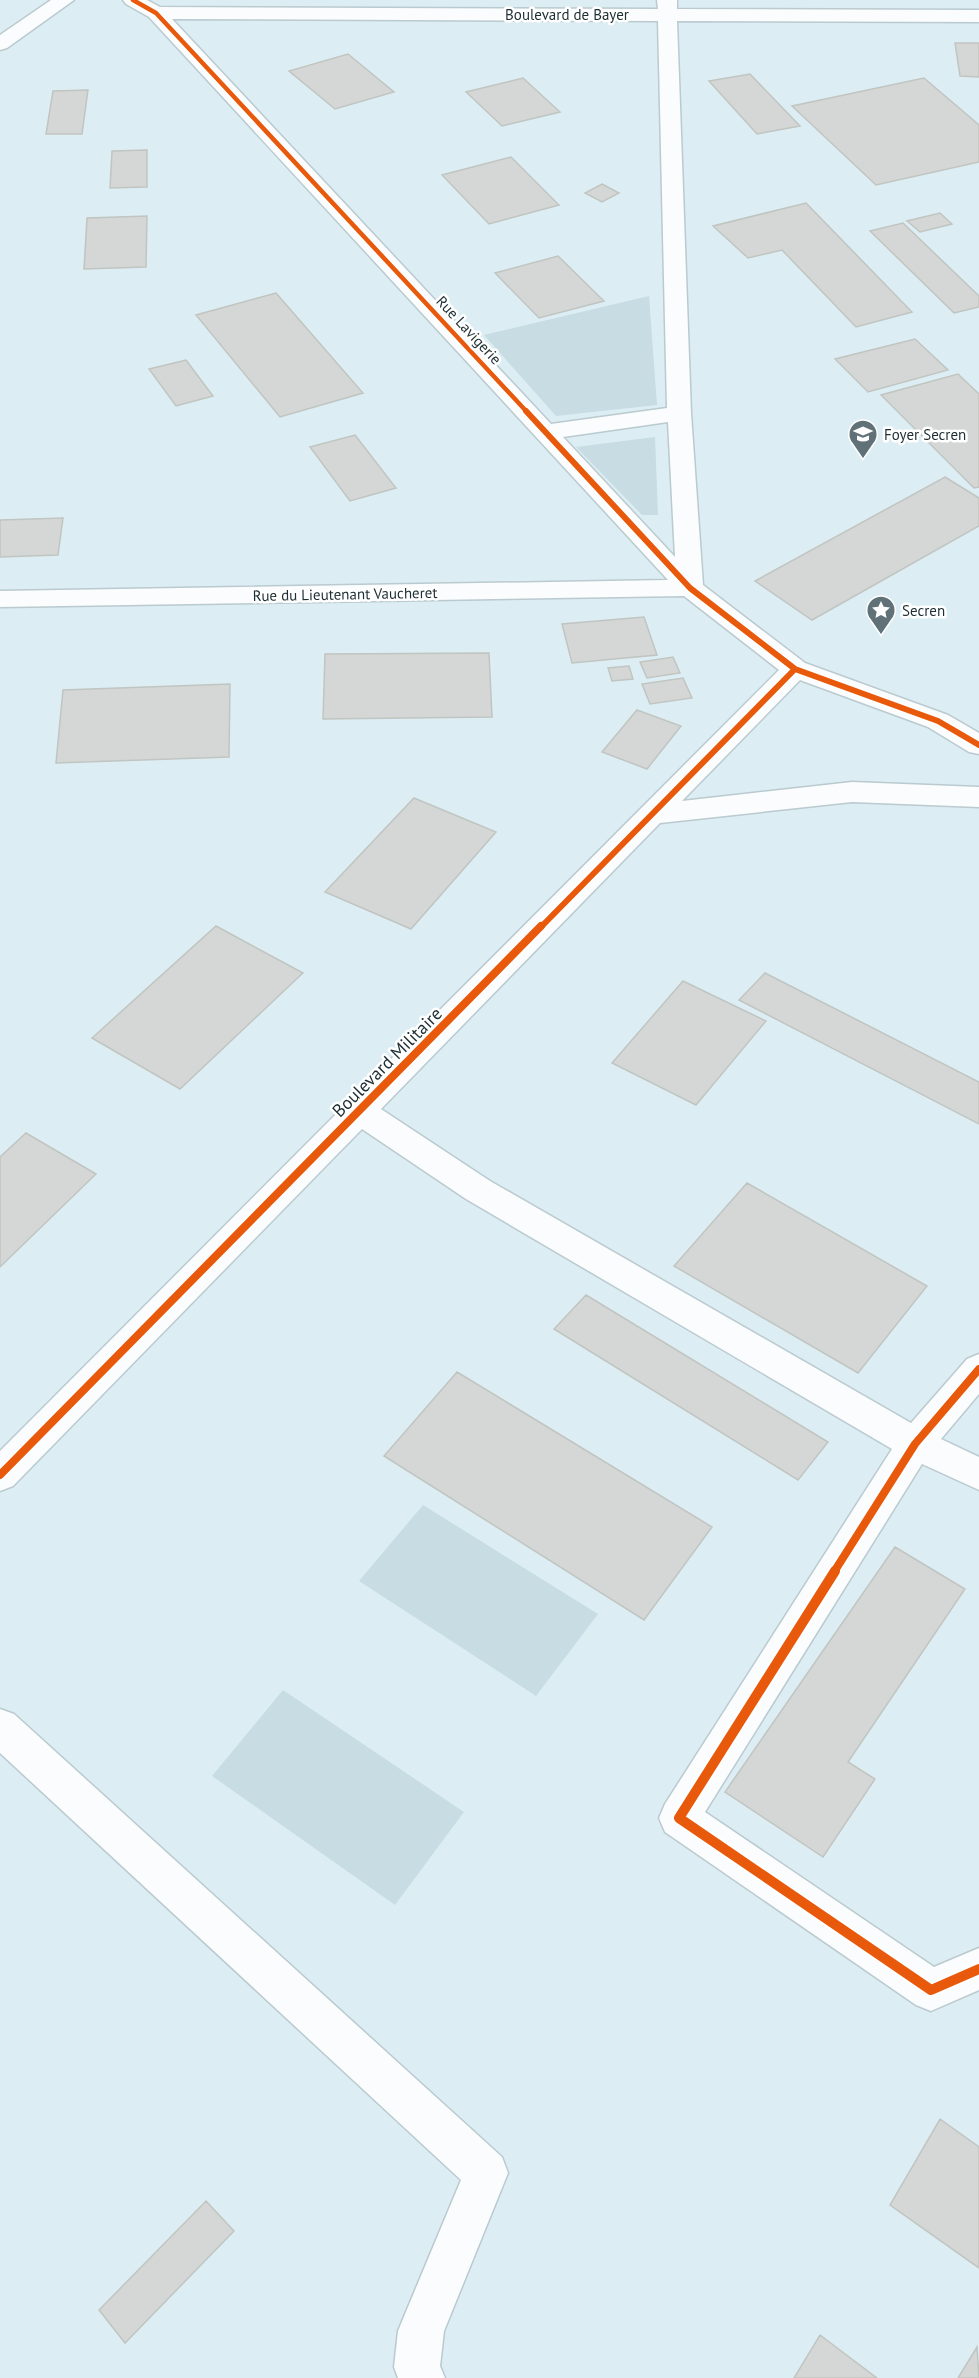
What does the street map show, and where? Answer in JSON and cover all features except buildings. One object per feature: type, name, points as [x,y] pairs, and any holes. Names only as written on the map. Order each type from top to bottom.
[{"type":"street","points":[[0,44],[64,0]]},
{"type":"street","name":"Rue Lavigerie","points":[[133,0],[156,13],[690,588],[795,669],[938,721],[979,746]]},
{"type":"street","points":[[721,15],[737,0]]},
{"type":"street","points":[[668,7],[679,413],[690,588]]},
{"type":"street","name":"Boulevard de Bayer","points":[[156,13],[668,7],[721,15],[979,16]]},
{"type":"street","points":[[545,432],[679,413]]},
{"type":"street","name":"Rue du Lieutenant Vaucheret","points":[[0,599],[690,588]]},
{"type":"street","name":"Boulevard Militaire","points":[[0,1475],[795,669]]},
{"type":"street","points":[[653,814],[852,792],[979,797]]},
{"type":"street","points":[[359,1111],[478,1190],[915,1444],[979,1474]]},
{"type":"street","points":[[979,1369],[915,1444],[679,1818],[932,1990],[979,1969]]},
{"type":"street","points":[[0,1726],[486,2173],[421,2331],[417,2367],[422,2378]]},
{"type":"shaded area","points":[[649,296],[657,405],[556,416],[484,335]]},
{"type":"shaded area","points":[[655,437],[658,515],[642,515],[576,447]]},
{"type":"shaded area","points":[[423,1505],[598,1614],[536,1696],[359,1581]]},
{"type":"shaded area","points":[[283,1690],[464,1812],[395,1905],[212,1776]]},
{"type":"cycle path","points":[[133,0],[156,13],[690,588],[795,669],[938,721],[979,745]]},
{"type":"cycle path","points":[[0,1475],[795,669]]},
{"type":"cycle path","points":[[979,1369],[915,1444],[679,1818],[931,1990],[979,1969]]},
{"type":"place","name":"Foyer Secren","points":[[863,460]]},
{"type":"place","name":"Secren","points":[[881,636]]}]
